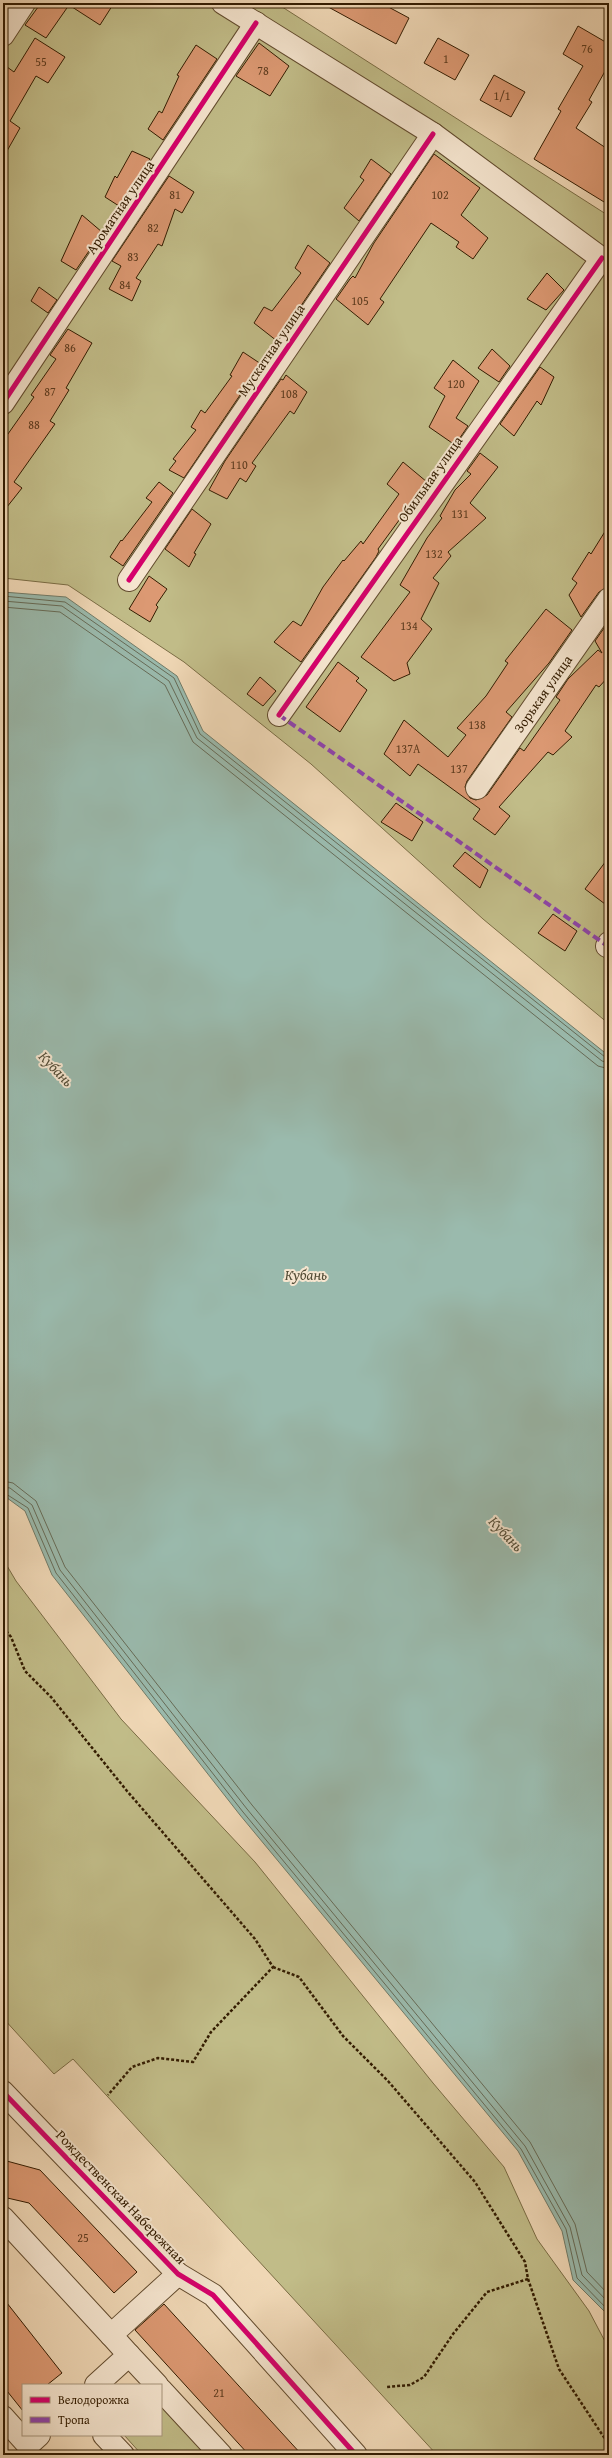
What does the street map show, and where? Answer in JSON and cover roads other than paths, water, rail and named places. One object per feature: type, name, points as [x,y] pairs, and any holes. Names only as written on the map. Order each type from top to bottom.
[{"type":"street","points":[[3,36],[24,3]]},
{"type":"street","points":[[223,3],[433,134],[605,261]]},
{"type":"street","name":"Ароматная улица","points":[[3,403],[256,23]]},
{"type":"street","name":"Мускатная улица","points":[[129,580],[433,134]]},
{"type":"street","name":"Обильная улица","points":[[278,715],[605,261]]},
{"type":"street","name":"Зорькая улица","points":[[477,788],[609,599]]},
{"type":"street","name":"Рождественская Набережная","points":[[3,2092],[178,2274],[212,2296],[356,2455]]},
{"type":"street","points":[[3,2218],[156,2384]]},
{"type":"street","points":[[111,2335],[178,2274]]},
{"type":"street","points":[[97,2384],[129,2355]]},
{"type":"street","points":[[162,2391],[221,2455]]},
{"type":"street","points":[[3,2417],[30,2445]]},
{"type":"street","points":[[105,2436],[122,2455]]},
{"type":"water","name":"Кубань","points":[[3,592],[66,597],[177,676],[203,731],[609,1056],[609,2316],[573,2280],[562,2231],[518,2151],[240,1815],[52,1575],[25,1511],[3,1495]]}]
